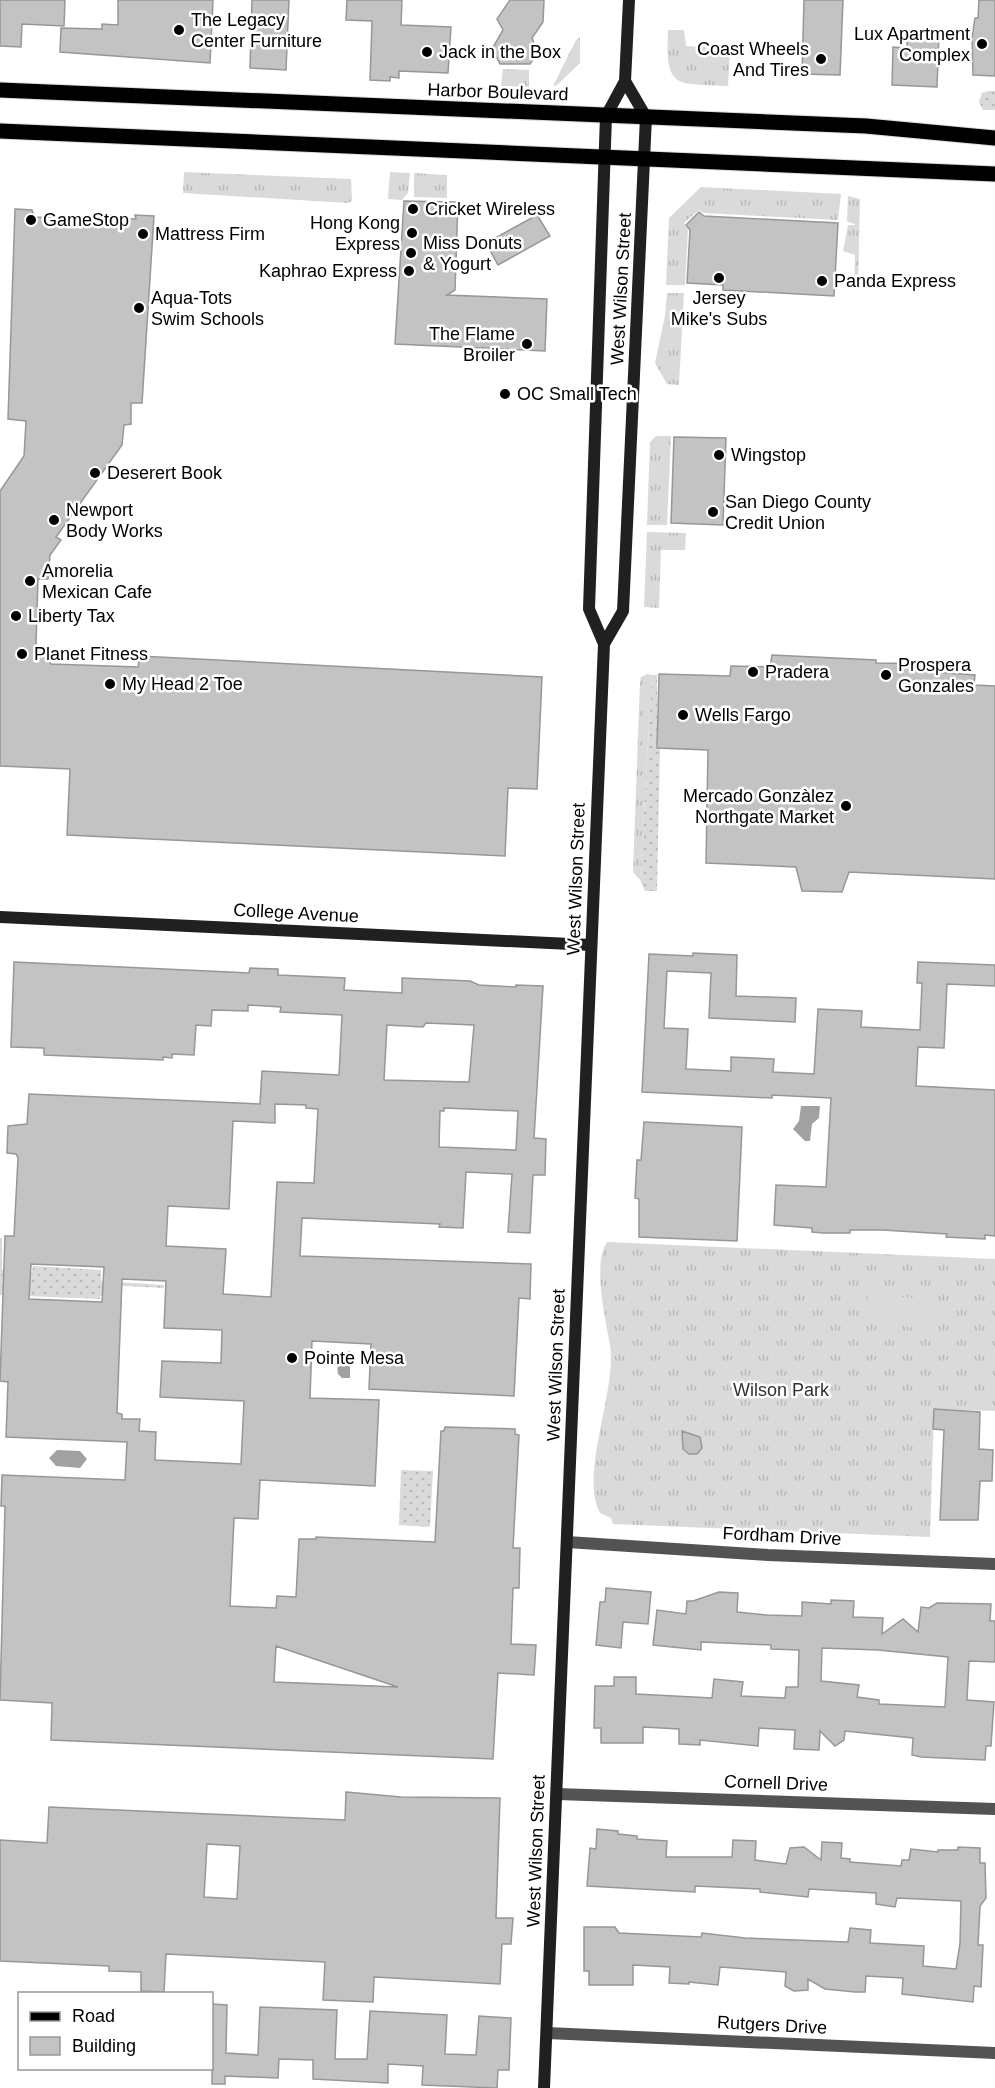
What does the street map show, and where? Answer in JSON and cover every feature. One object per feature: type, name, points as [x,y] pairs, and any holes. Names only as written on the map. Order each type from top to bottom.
[{"type":"main road","name":"Harbor Boulevard","points":[[0,90],[866,126],[995,138]]},
{"type":"main road","points":[[0,131],[995,174]]},
{"type":"street","name":"West Wilson Street","points":[[544,2088],[604,644],[589,609],[604,157],[606,116],[625,81],[629,0]]},
{"type":"street","points":[[625,81],[646,117]]},
{"type":"street","name":"West Wilson Street","points":[[604,644],[623,611],[646,117]]},
{"type":"street","name":"College Avenue","points":[[0,917],[591,945]]},
{"type":"street","name":"Fordham Drive","points":[[567,1542],[768,1555],[995,1564]]},
{"type":"street","name":"Cornell Drive","points":[[556,1794],[995,1809]]},
{"type":"street","name":"Rutgers Drive","points":[[547,2033],[995,2053]]},
{"type":"green space","points":[[668,30],[684,30],[686,46],[730,48],[728,86],[696,85],[677,79],[669,63]]},
{"type":"green space","points":[[580,37],[580,63],[557,85],[553,86],[576,40]]},
{"type":"green space","points":[[503,69],[529,70],[529,87],[501,86]]},
{"type":"green space","points":[[995,91],[995,110],[983,110],[979,102],[982,93]]},
{"type":"green space","points":[[184,172],[351,179],[352,201],[348,203],[183,193]]},
{"type":"green space","points":[[390,172],[410,173],[408,193],[402,200],[388,199]]},
{"type":"green space","points":[[414,173],[447,175],[447,198],[414,197]]},
{"type":"green space","points":[[701,187],[841,194],[838,220],[703,213],[699,210],[684,223],[688,230],[685,285],[666,285],[669,218]]},
{"type":"green space","points":[[848,196],[860,199],[858,289],[854,289],[855,255],[843,251],[848,225],[856,225],[847,221]]},
{"type":"green space","points":[[667,293],[684,293],[679,385],[667,384],[655,363],[665,316]]},
{"type":"green space","points":[[656,436],[671,436],[667,525],[647,525],[650,442]]},
{"type":"green space","points":[[647,532],[686,533],[685,550],[661,550],[659,608],[644,607]]},
{"type":"green space","points":[[647,674],[652,675],[640,880],[633,872],[640,682],[641,677]]},
{"type":"green space","points":[[652,675],[657,675],[657,748],[660,749],[657,891],[645,891],[640,880]]},
{"type":"green space","points":[[0,1238],[2,1238],[2,1270],[32,1272],[33,1266],[101,1270],[101,1281],[164,1285],[164,1288],[104,1285],[103,1296],[100,1296],[100,1299],[0,1295]]},
{"type":"green space","name":"Wilson Park","points":[[607,1242],[995,1259],[995,1411],[934,1409],[930,1537],[613,1524],[611,1518],[600,1513],[595,1497],[594,1477],[611,1364],[600,1278],[603,1252]]},
{"type":"green space","points":[[868,1294],[934,1300],[931,1329],[865,1322]]},
{"type":"green space","points":[[401,1470],[433,1471],[430,1527],[399,1525]]},
{"type":"shaded area","points":[[801,1106],[820,1106],[819,1118],[812,1124],[810,1141],[805,1141],[793,1129],[799,1121]]},
{"type":"shaded area","points":[[349,1351],[355,1355],[350,1365],[350,1378],[342,1378],[338,1374],[338,1364],[343,1355]]},
{"type":"shaded area","points":[[57,1450],[80,1451],[87,1459],[80,1468],[56,1466],[49,1458]]},
{"type":"building","points":[[0,0],[65,0],[64,26],[22,24],[21,47],[0,46]]},
{"type":"building","points":[[118,0],[213,0],[210,63],[60,52],[61,28],[102,29],[102,24],[118,25]]},
{"type":"building","points":[[252,0],[289,0],[286,70],[250,68]]},
{"type":"building","points":[[347,0],[402,0],[401,25],[451,27],[448,73],[399,71],[399,78],[390,77],[390,81],[370,80],[372,21],[346,20]]},
{"type":"building","points":[[510,0],[544,0],[543,22],[532,38],[538,52],[530,64],[500,64],[492,49],[503,30],[497,19]]},
{"type":"building","points":[[804,0],[843,0],[840,75],[802,74]]},
{"type":"building","name":"Lux Apartment Complex","points":[[979,0],[995,0],[995,76],[973,75],[972,38],[975,18],[978,18]]},
{"type":"building","points":[[907,33],[939,34],[937,87],[892,85],[893,47],[907,48]]},
{"type":"building","points":[[404,201],[458,202],[455,290],[447,295],[547,299],[545,351],[395,344]]},
{"type":"building","points":[[15,209],[32,210],[34,217],[136,219],[135,215],[154,216],[142,403],[131,403],[131,424],[124,425],[122,445],[56,537],[61,540],[50,555],[48,579],[38,579],[36,644],[51,664],[138,667],[140,656],[542,677],[537,789],[508,788],[505,856],[67,835],[70,769],[0,766],[0,491],[24,456],[26,421],[8,419]]},
{"type":"building","points":[[699,212],[704,216],[838,223],[834,296],[723,290],[723,285],[687,283],[690,230],[686,225]]},
{"type":"building","points":[[537,215],[550,236],[498,265],[486,243]]},
{"type":"building","points":[[674,437],[726,438],[723,525],[671,523]]},
{"type":"building","name":"Mercado Gonzàlez Northgate Market","points":[[772,655],[876,660],[876,663],[937,664],[936,672],[975,675],[974,685],[995,686],[995,879],[849,872],[842,892],[802,891],[796,867],[706,863],[708,750],[657,748],[659,674],[730,676],[731,666],[770,667]]},
{"type":"building","points":[[693,953],[737,955],[736,996],[796,998],[795,1022],[709,1018],[711,973],[667,971],[664,1028],[688,1029],[686,1069],[731,1071],[731,1057],[774,1059],[773,1072],[814,1074],[818,1009],[862,1011],[861,1027],[920,1030],[922,983],[917,983],[918,962],[995,965],[995,986],[947,984],[944,1048],[918,1047],[916,1086],[995,1090],[995,1236],[985,1235],[985,1239],[946,1237],[947,1234],[882,1230],[823,1233],[812,1232],[812,1228],[774,1225],[776,1185],[826,1187],[831,1098],[772,1095],[772,1098],[642,1092],[649,954],[693,956]]},
{"type":"building","points":[[14,962],[249,973],[250,968],[278,969],[278,975],[345,978],[344,990],[402,993],[402,978],[470,981],[479,985],[543,986],[534,1138],[546,1139],[545,1175],[533,1175],[530,1233],[508,1232],[512,1174],[466,1172],[463,1228],[439,1227],[440,1224],[302,1218],[300,1256],[531,1264],[530,1299],[519,1298],[514,1396],[369,1389],[371,1344],[312,1341],[310,1398],[379,1400],[375,1486],[260,1480],[258,1519],[234,1518],[230,1606],[276,1608],[277,1596],[296,1597],[299,1539],[316,1539],[316,1537],[435,1542],[441,1431],[444,1431],[445,1427],[515,1429],[515,1434],[519,1435],[513,1548],[520,1548],[519,1588],[513,1588],[511,1644],[536,1645],[534,1675],[498,1673],[493,1759],[51,1740],[52,1703],[0,1700],[5,1506],[1,1506],[2,1475],[125,1480],[127,1442],[6,1437],[8,1382],[0,1381],[5,1236],[14,1236],[18,1158],[16,1154],[7,1153],[8,1126],[27,1124],[29,1094],[260,1104],[262,1071],[339,1075],[342,1015],[280,1012],[281,1007],[248,1005],[248,1011],[212,1010],[211,1026],[196,1025],[194,1055],[172,1054],[172,1058],[163,1057],[163,1060],[44,1055],[44,1048],[11,1047]],"holes":[[[426,1023],[474,1025],[469,1082],[384,1080],[387,1025],[423,1027]],[[275,1104],[306,1105],[306,1108],[318,1109],[314,1183],[277,1182],[271,1297],[223,1294],[226,1249],[166,1246],[168,1206],[229,1209],[233,1121],[275,1123]],[[444,1108],[518,1111],[516,1150],[439,1147],[440,1111],[444,1111]],[[31,1264],[104,1267],[102,1302],[29,1299]],[[122,1279],[166,1281],[164,1328],[222,1330],[221,1363],[162,1361],[160,1397],[244,1401],[241,1464],[155,1460],[156,1432],[139,1431],[140,1419],[122,1419],[122,1414],[117,1413]],[[276,1646],[398,1687],[274,1682]]]},
{"type":"building","points":[[644,1122],[742,1127],[737,1241],[639,1237],[639,1199],[635,1198],[637,1160],[641,1160]]},
{"type":"building","points":[[934,1409],[980,1412],[979,1449],[993,1450],[992,1481],[980,1481],[978,1520],[940,1520],[944,1430],[933,1429]]},
{"type":"building","points":[[682,1431],[700,1437],[702,1448],[697,1454],[689,1454],[683,1449]]},
{"type":"building","points":[[606,1588],[651,1592],[648,1624],[623,1622],[621,1648],[596,1645],[600,1602],[605,1602]]},
{"type":"building","points":[[719,1592],[738,1593],[737,1612],[802,1616],[802,1602],[831,1604],[831,1600],[854,1601],[853,1617],[883,1618],[882,1634],[903,1619],[918,1632],[921,1607],[929,1608],[937,1603],[991,1604],[990,1621],[995,1621],[995,1662],[969,1661],[967,1700],[994,1702],[991,1746],[986,1746],[985,1760],[921,1757],[912,1755],[913,1738],[845,1731],[844,1740],[835,1746],[820,1731],[819,1750],[794,1749],[795,1730],[759,1728],[758,1746],[700,1740],[700,1745],[679,1744],[679,1729],[643,1727],[643,1743],[601,1743],[601,1728],[594,1728],[595,1686],[614,1686],[614,1677],[636,1677],[636,1694],[712,1698],[714,1679],[743,1682],[741,1696],[785,1698],[786,1687],[798,1687],[799,1650],[771,1649],[771,1645],[701,1642],[701,1650],[653,1645],[657,1610],[686,1614],[687,1601]],"holes":[[[822,1648],[878,1650],[948,1657],[945,1707],[879,1704],[879,1700],[857,1697],[859,1685],[821,1681]]]},
{"type":"building","points":[[346,1792],[401,1797],[500,1798],[496,1918],[513,1918],[511,1944],[502,1944],[500,1984],[374,1977],[373,2002],[323,2000],[325,1962],[166,1954],[164,1992],[141,1991],[141,1972],[109,1971],[109,1966],[0,1961],[0,1840],[47,1843],[49,1807],[345,1820]],"holes":[[[207,1844],[240,1846],[237,1899],[204,1897]]]},
{"type":"building","points":[[597,1829],[618,1831],[618,1834],[637,1836],[637,1839],[667,1841],[666,1857],[732,1857],[733,1840],[756,1841],[755,1860],[786,1864],[790,1848],[804,1847],[821,1860],[822,1842],[842,1843],[841,1858],[850,1859],[850,1862],[901,1866],[902,1860],[909,1860],[911,1849],[938,1852],[938,1850],[958,1850],[958,1847],[980,1848],[980,1863],[985,1863],[986,1898],[980,1906],[978,1945],[983,1945],[981,1987],[974,1986],[973,2002],[902,1994],[903,1978],[866,1976],[865,1992],[825,1989],[808,1979],[808,1990],[794,1991],[785,1986],[786,1972],[720,1967],[718,1985],[689,1982],[689,1984],[669,1983],[670,1967],[633,1965],[633,1985],[589,1985],[589,1971],[584,1971],[584,1927],[615,1927],[619,1933],[701,1937],[702,1933],[745,1938],[848,1942],[850,1928],[871,1930],[870,1943],[924,1946],[923,1966],[956,1969],[960,1943],[961,1901],[897,1898],[895,1907],[876,1904],[876,1893],[809,1889],[808,1897],[760,1892],[760,1889],[695,1886],[695,1892],[587,1886],[590,1848],[596,1849]]},
{"type":"building","points":[[213,2004],[227,2005],[226,2053],[258,2055],[260,2007],[337,2010],[335,2059],[367,2059],[370,2011],[447,2015],[445,2054],[476,2055],[479,2016],[511,2018],[509,2070],[498,2070],[497,2088],[422,2085],[423,2066],[388,2064],[388,2083],[313,2079],[313,2060],[279,2059],[278,2078],[225,2076],[225,2084],[212,2084]]},
{"type":"place","name":"The Legacy Center Furniture","points":[[179,30]]},
{"type":"place","name":"Lux Apartment Complex","points":[[982,44]]},
{"type":"place","name":"Jack in the Box","points":[[427,52]]},
{"type":"place","name":"Coast Wheels And Tires","points":[[821,59]]},
{"type":"place","name":"Cricket Wireless","points":[[413,209]]},
{"type":"place","name":"GameStop","points":[[31,220]]},
{"type":"place","name":"Hong Kong Express","points":[[412,233]]},
{"type":"place","name":"Mattress Firm","points":[[143,234]]},
{"type":"place","name":"Miss Donuts & Yogurt","points":[[411,253]]},
{"type":"place","name":"Kaphrao Express","points":[[409,271]]},
{"type":"place","name":"Jersey Mike's Subs","points":[[719,278]]},
{"type":"place","name":"Panda Express","points":[[822,281]]},
{"type":"place","name":"Aqua-Tots Swim Schools","points":[[139,308]]},
{"type":"place","name":"The Flame Broiler","points":[[527,344]]},
{"type":"place","name":"OC Small Tech","points":[[505,394]]},
{"type":"place","name":"Wingstop","points":[[719,455]]},
{"type":"place","name":"Deserert Book","points":[[95,473]]},
{"type":"place","name":"San Diego County Credit Union","points":[[713,512]]},
{"type":"place","name":"Newport Body Works","points":[[54,520]]},
{"type":"place","name":"Amorelia Mexican Cafe","points":[[30,581]]},
{"type":"place","name":"Liberty Tax","points":[[16,616]]},
{"type":"place","name":"Planet Fitness","points":[[22,654]]},
{"type":"place","name":"Pradera","points":[[753,672]]},
{"type":"place","name":"Prospera Gonzales","points":[[886,675]]},
{"type":"place","name":"My Head 2 Toe","points":[[110,684]]},
{"type":"place","name":"Wells Fargo","points":[[683,715]]},
{"type":"place","name":"Mercado Gonzàlez Northgate Market","points":[[846,806]]},
{"type":"place","name":"Pointe Mesa","points":[[292,1358]]}]
